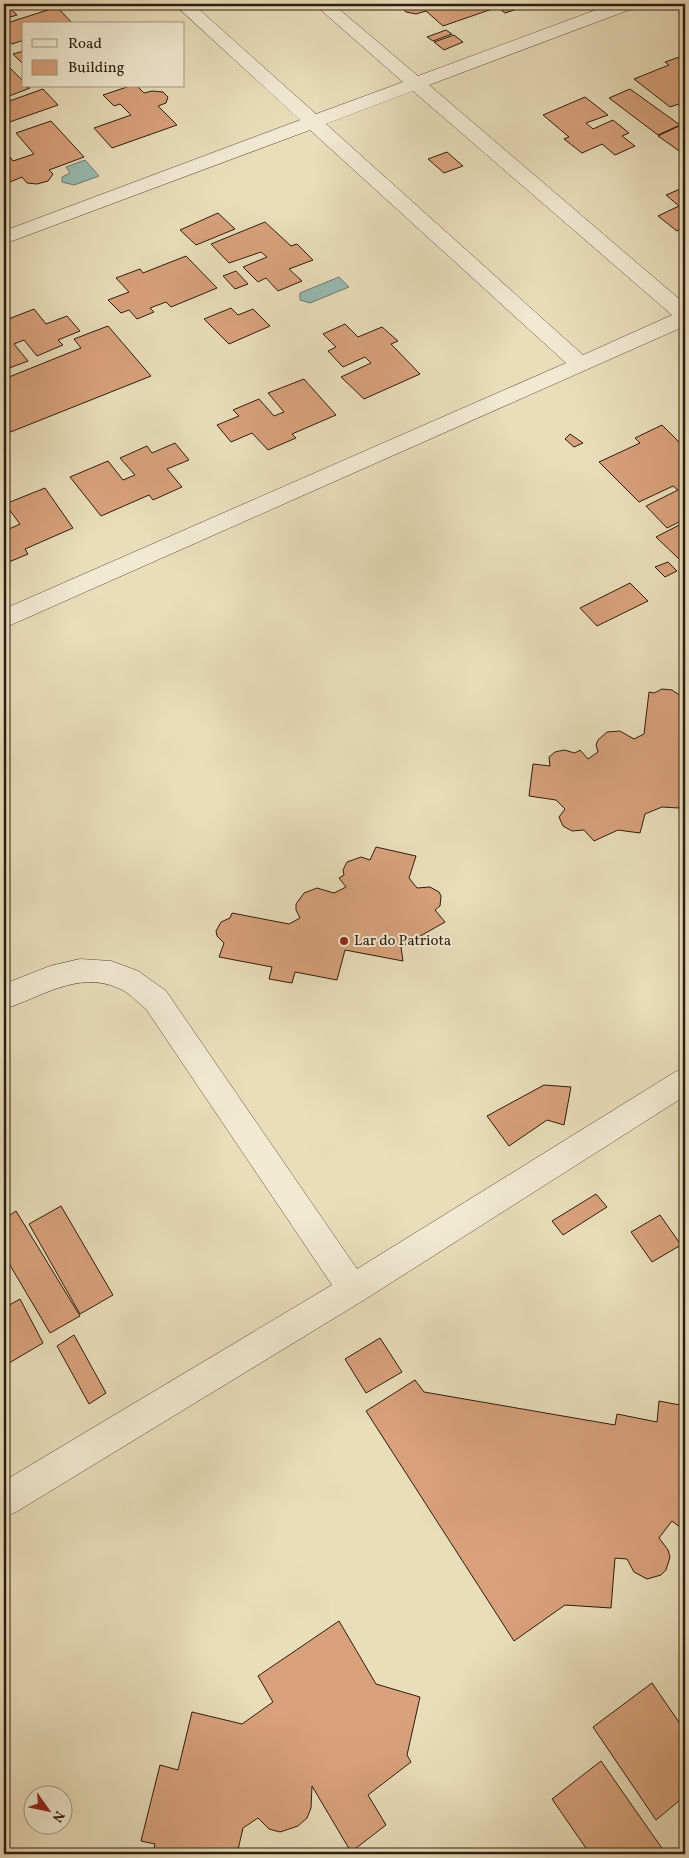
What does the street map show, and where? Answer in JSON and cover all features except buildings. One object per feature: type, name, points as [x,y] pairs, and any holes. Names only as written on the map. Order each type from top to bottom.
[{"type":"street","points":[[183,4],[582,365]]},
{"type":"street","points":[[4,619],[582,365],[685,317],[323,4]]},
{"type":"street","points":[[4,238],[628,4]]},
{"type":"street","points":[[4,997],[65,972],[87,970],[130,980],[156,1000],[354,1289]]},
{"type":"street","points":[[4,1500],[354,1289],[685,1081]]},
{"type":"water","points":[[85,160],[99,176],[74,185],[62,182],[62,177],[70,173],[66,167]]},
{"type":"water","points":[[339,277],[349,287],[310,303],[300,300],[300,293]]},
{"type":"place","name":"Lar do Patriota","points":[[344,941]]}]
